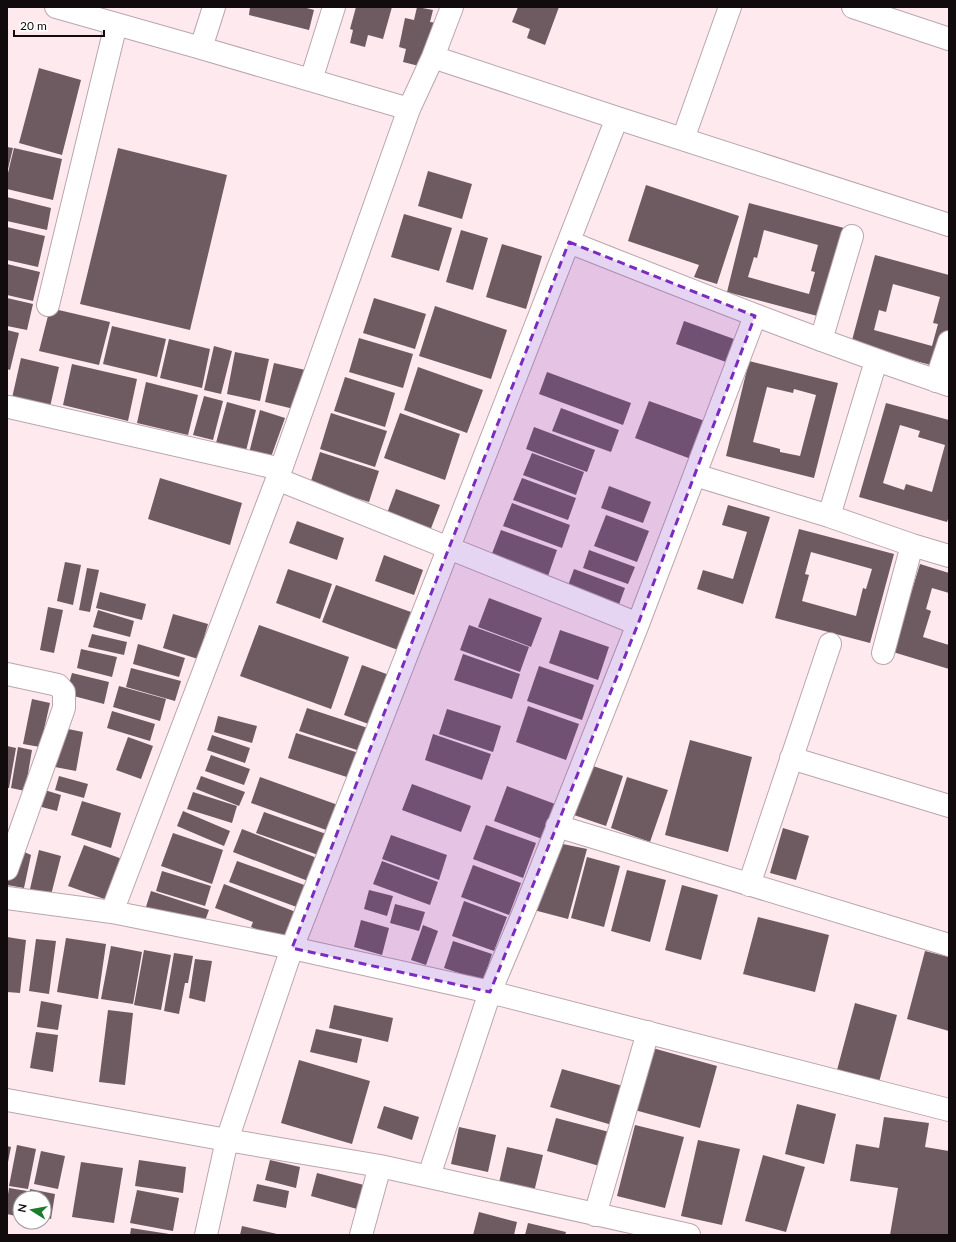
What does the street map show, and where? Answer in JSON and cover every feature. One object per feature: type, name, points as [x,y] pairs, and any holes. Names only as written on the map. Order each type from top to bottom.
[{"type":"street","points":[[201,48],[214,7]]},
{"type":"street","points":[[311,80],[334,7]]},
{"type":"street","points":[[112,912],[279,474],[409,109],[433,57],[452,7]]},
{"type":"street","points":[[683,139],[730,7]]},
{"type":"street","points":[[853,7],[949,38]]},
{"type":"street","points":[[64,8],[409,109]]},
{"type":"street","points":[[48,305],[116,24]]},
{"type":"street","points":[[433,57],[949,225]]},
{"type":"street","points":[[206,1235],[228,1140],[292,948],[617,118]]},
{"type":"street","points":[[821,340],[852,236]]},
{"type":"street","points":[[569,242],[755,316],[876,361],[942,383],[949,342]]},
{"type":"street","points":[[429,1176],[490,992],[525,909],[638,624],[755,316]]},
{"type":"street","points":[[829,516],[876,361]]},
{"type":"street","points":[[9,407],[279,474],[448,548],[638,624]]},
{"type":"street","points":[[695,475],[829,516],[949,556]]},
{"type":"street","points":[[883,653],[912,544]]},
{"type":"street","points":[[749,885],[830,644]]},
{"type":"street","points":[[7,674],[58,685],[64,692],[64,708],[7,869]]},
{"type":"street","points":[[792,758],[949,806]]},
{"type":"street","points":[[557,826],[949,945]]},
{"type":"street","points":[[7,898],[112,912],[292,948],[490,992],[949,1110]]},
{"type":"street","points":[[595,1215],[648,1032]]},
{"type":"street","points":[[7,1100],[380,1166],[689,1235]]},
{"type":"street","points":[[361,1235],[380,1166]]},
{"type":"highlighted area","points":[[569,242],[755,316],[638,624],[490,992],[292,948]]},
{"type":"building","points":[[250,7],[303,7],[314,10],[309,30],[249,15]]},
{"type":"building","points":[[356,7],[392,7],[383,39],[368,35],[365,47],[350,43],[353,30],[350,29]]},
{"type":"building","points":[[417,7],[433,10],[430,22],[437,23],[419,66],[403,62],[406,49],[399,47],[405,18],[414,20]]},
{"type":"building","points":[[518,7],[559,7],[545,45],[527,38],[530,29],[512,22]]},
{"type":"building","points":[[39,68],[81,80],[62,155],[19,143]]},
{"type":"building","points":[[7,147],[13,148],[8,169],[7,169]]},
{"type":"building","points":[[14,148],[62,159],[53,200],[7,189],[7,177]]},
{"type":"building","points":[[118,148],[227,175],[190,330],[80,304]]},
{"type":"building","points":[[428,171],[472,184],[462,219],[418,206]]},
{"type":"building","points":[[646,185],[739,216],[717,284],[694,277],[699,265],[628,241]]},
{"type":"building","points":[[7,197],[51,208],[47,230],[7,221]]},
{"type":"building","points":[[749,203],[844,228],[821,317],[727,292]],"holes":[[[764,230],[818,245],[811,271],[815,272],[809,294],[748,277],[754,257],[757,258]]]},
{"type":"building","points":[[404,214],[452,228],[439,271],[391,257]]},
{"type":"building","points":[[7,227],[45,236],[38,267],[7,260]]},
{"type":"building","points":[[461,230],[488,238],[473,290],[446,282]]},
{"type":"building","points":[[502,244],[542,256],[526,309],[486,297]]},
{"type":"building","points":[[875,255],[949,275],[949,358],[946,369],[851,344]],"holes":[[[893,284],[940,297],[933,323],[938,324],[932,346],[874,330],[879,310],[886,312]]]},
{"type":"building","points":[[7,264],[40,272],[33,301],[7,295]]},
{"type":"building","points":[[7,298],[33,304],[27,330],[7,326]]},
{"type":"building","points":[[374,298],[426,314],[415,349],[363,333]]},
{"type":"building","points":[[435,306],[507,330],[491,379],[419,356]]},
{"type":"building","points":[[50,308],[110,322],[99,365],[39,351]]},
{"type":"building","points":[[684,321],[734,339],[726,362],[676,344]]},
{"type":"building","points":[[112,326],[166,339],[157,377],[103,364]]},
{"type":"building","points":[[7,330],[19,333],[10,370],[7,369]]},
{"type":"building","points":[[359,338],[413,354],[403,388],[349,372]]},
{"type":"building","points":[[169,339],[210,349],[202,388],[160,378]]},
{"type":"building","points":[[214,346],[232,351],[221,394],[204,390]]},
{"type":"building","points":[[235,352],[269,359],[260,401],[227,394]]},
{"type":"building","points":[[21,358],[59,367],[50,407],[12,398]]},
{"type":"building","points":[[749,361],[838,383],[814,478],[726,456]],"holes":[[[767,387],[793,393],[794,389],[816,395],[800,456],[780,452],[780,449],[753,442]]]},
{"type":"building","points":[[274,363],[310,371],[298,410],[265,402]]},
{"type":"building","points":[[72,364],[137,379],[128,421],[63,405]]},
{"type":"building","points":[[418,367],[483,390],[467,433],[404,410]]},
{"type":"building","points":[[547,372],[631,403],[623,425],[539,394]]},
{"type":"building","points":[[345,377],[395,393],[385,427],[334,411]]},
{"type":"building","points":[[146,382],[198,395],[188,435],[137,423]]},
{"type":"building","points":[[204,396],[223,401],[213,440],[193,435]]},
{"type":"building","points":[[649,401],[705,421],[691,459],[635,438]]},
{"type":"building","points":[[227,402],[256,410],[246,451],[216,443]]},
{"type":"building","points":[[886,403],[949,420],[949,516],[947,522],[859,497]],"holes":[[[900,425],[920,431],[918,437],[945,445],[932,492],[906,484],[904,490],[883,483]]]},
{"type":"building","points":[[561,408],[619,430],[611,452],[552,431]]},
{"type":"building","points":[[260,410],[285,418],[271,457],[249,453]]},
{"type":"building","points":[[331,413],[387,431],[375,467],[320,449]]},
{"type":"building","points":[[400,413],[460,434],[445,480],[384,458]]},
{"type":"building","points":[[534,427],[595,450],[587,472],[526,449]]},
{"type":"building","points":[[320,452],[379,471],[369,502],[310,484]]},
{"type":"building","points":[[532,453],[584,472],[576,495],[523,475]]},
{"type":"building","points":[[160,478],[242,503],[230,545],[148,519]]},
{"type":"building","points":[[522,478],[576,498],[568,520],[513,500]]},
{"type":"building","points":[[609,486],[651,502],[643,523],[601,508]]},
{"type":"building","points":[[396,489],[440,505],[430,531],[386,516]]},
{"type":"building","points":[[512,503],[570,525],[562,548],[503,526]]},
{"type":"building","points":[[728,505],[770,517],[743,604],[697,589],[703,570],[733,579],[747,532],[722,525]]},
{"type":"building","points":[[606,515],[649,531],[637,562],[594,546]]},
{"type":"building","points":[[297,521],[344,538],[337,560],[289,543]]},
{"type":"building","points":[[799,529],[894,554],[870,643],[775,618]],"holes":[[[811,552],[872,569],[866,589],[863,588],[856,616],[802,601],[809,575],[805,574]]]},
{"type":"building","points":[[501,530],[557,550],[548,576],[491,556]]},
{"type":"building","points":[[589,550],[635,567],[628,584],[583,568]]},
{"type":"building","points":[[384,555],[423,570],[414,595],[375,581]]},
{"type":"building","points":[[65,562],[81,565],[73,605],[57,601]]},
{"type":"building","points":[[920,564],[949,573],[949,593],[932,588],[926,609],[931,611],[923,637],[949,645],[949,669],[893,652]]},
{"type":"building","points":[[87,568],[99,570],[90,612],[79,610]]},
{"type":"building","points":[[288,569],[332,584],[320,619],[276,603]]},
{"type":"building","points":[[574,569],[625,588],[617,610],[566,591]]},
{"type":"building","points":[[336,585],[411,612],[398,650],[322,622]]},
{"type":"building","points":[[100,592],[146,604],[142,620],[96,608]]},
{"type":"building","points":[[489,598],[542,618],[531,647],[478,627]]},
{"type":"building","points":[[48,607],[63,610],[54,653],[40,650]]},
{"type":"building","points":[[98,610],[134,621],[130,637],[93,627]]},
{"type":"building","points":[[173,614],[208,624],[198,659],[163,648]]},
{"type":"building","points":[[259,625],[349,657],[331,709],[240,676]]},
{"type":"building","points":[[469,625],[529,647],[520,672],[460,650]]},
{"type":"building","points":[[560,630],[609,647],[598,680],[549,663]]},
{"type":"building","points":[[92,634],[127,642],[124,655],[88,647]]},
{"type":"building","points":[[138,644],[185,658],[179,677],[133,664]]},
{"type":"building","points":[[81,649],[117,657],[112,677],[77,668]]},
{"type":"building","points":[[463,654],[520,674],[512,699],[454,680]]},
{"type":"building","points":[[362,665],[392,676],[374,726],[344,715]]},
{"type":"building","points":[[539,666],[594,685],[582,720],[527,701]]},
{"type":"building","points":[[131,668],[181,681],[175,701],[126,687]]},
{"type":"building","points":[[72,673],[109,682],[104,704],[66,694]]},
{"type":"building","points":[[119,686],[166,699],[160,721],[113,707]]},
{"type":"building","points":[[32,699],[50,703],[40,747],[23,744]]},
{"type":"building","points":[[528,706],[579,724],[566,760],[516,742]]},
{"type":"building","points":[[307,708],[374,730],[366,753],[299,731]]},
{"type":"building","points":[[447,709],[501,726],[493,752],[439,734]]},
{"type":"building","points":[[112,711],[155,724],[150,741],[107,728]]},
{"type":"building","points":[[218,716],[257,726],[252,743],[214,732]]},
{"type":"building","points":[[63,728],[83,732],[76,771],[55,767]]},
{"type":"building","points":[[296,733],[362,754],[353,779],[288,758]]},
{"type":"building","points":[[433,734],[491,754],[482,780],[425,760]]},
{"type":"building","points":[[212,735],[250,748],[245,763],[207,750]]},
{"type":"building","points":[[128,737],[153,746],[141,779],[116,770]]},
{"type":"building","points":[[690,740],[752,757],[728,852],[665,835]]},
{"type":"building","points":[[7,746],[16,748],[9,788],[7,788]]},
{"type":"building","points":[[18,747],[32,750],[25,791],[11,788]]},
{"type":"building","points":[[211,755],[250,769],[244,785],[205,771]]},
{"type":"building","points":[[587,764],[623,776],[606,826],[571,814]]},
{"type":"building","points":[[59,776],[88,784],[84,798],[55,790]]},
{"type":"building","points":[[201,776],[245,792],[239,806],[196,789]]},
{"type":"building","points":[[260,777],[338,805],[329,831],[251,803]]},
{"type":"building","points":[[627,777],[668,790],[650,842],[611,828]]},
{"type":"building","points":[[412,784],[471,806],[461,832],[402,810]]},
{"type":"building","points":[[507,786],[555,804],[542,839],[494,821]]},
{"type":"building","points":[[38,788],[61,795],[57,811],[34,805]]},
{"type":"building","points":[[193,792],[237,806],[232,823],[187,809]]},
{"type":"building","points":[[82,801],[121,813],[111,848],[71,835]]},
{"type":"building","points":[[183,811],[230,831],[224,846],[177,826]]},
{"type":"building","points":[[264,812],[329,835],[321,856],[256,833]]},
{"type":"building","points":[[486,825],[536,843],[523,878],[473,859]]},
{"type":"building","points":[[783,828],[809,836],[796,880],[770,873]]},
{"type":"building","points":[[242,829],[317,858],[308,881],[233,852]]},
{"type":"building","points":[[173,833],[223,850],[212,884],[161,866]]},
{"type":"building","points":[[391,835],[447,855],[439,880],[382,859]]},
{"type":"building","points":[[558,843],[587,849],[568,919],[530,909]]},
{"type":"building","points":[[84,845],[125,860],[110,901],[68,886]]},
{"type":"building","points":[[20,850],[31,855],[24,888],[7,885],[7,879]]},
{"type":"building","points":[[39,850],[61,856],[51,895],[30,889]]},
{"type":"building","points":[[587,857],[620,866],[604,927],[571,918]]},
{"type":"building","points":[[237,861],[310,887],[302,909],[229,882]]},
{"type":"building","points":[[382,861],[438,882],[430,905],[373,884]]},
{"type":"building","points":[[473,865],[521,883],[509,915],[461,897]]},
{"type":"building","points":[[627,870],[666,880],[650,942],[611,931]]},
{"type":"building","points":[[162,871],[211,886],[205,906],[156,891]]},
{"type":"building","points":[[224,884],[301,914],[290,942],[251,927],[253,922],[215,908]]},
{"type":"building","points":[[682,885],[718,895],[701,960],[665,950]]},
{"type":"building","points":[[369,890],[393,896],[387,916],[364,909]]},
{"type":"building","points":[[151,891],[209,910],[202,929],[145,910]]},
{"type":"building","points":[[464,901],[507,917],[494,951],[452,936]]},
{"type":"building","points":[[395,904],[425,912],[419,931],[390,923]]},
{"type":"building","points":[[758,917],[829,935],[815,992],[743,974]]},
{"type":"building","points":[[361,920],[389,928],[382,955],[354,947]]},
{"type":"building","points":[[423,925],[438,931],[426,965],[411,960]]},
{"type":"building","points":[[7,937],[26,940],[20,993],[7,992]]},
{"type":"building","points":[[66,938],[106,944],[98,999],[57,992]]},
{"type":"building","points":[[36,939],[56,941],[49,994],[29,991]]},
{"type":"building","points":[[453,941],[492,954],[483,981],[444,968]]},
{"type":"building","points":[[111,946],[142,952],[133,1004],[101,999]]},
{"type":"building","points":[[144,950],[171,955],[161,1010],[134,1005]]},
{"type":"building","points":[[925,951],[949,957],[949,1031],[907,1019]]},
{"type":"building","points":[[174,953],[193,956],[188,983],[185,983],[179,1014],[164,1011]]},
{"type":"building","points":[[195,959],[212,961],[205,1002],[189,998]]},
{"type":"building","points":[[41,1001],[62,1005],[58,1030],[37,1027]]},
{"type":"building","points":[[855,1003],[897,1015],[878,1086],[836,1074]]},
{"type":"building","points":[[334,1005],[393,1018],[388,1042],[329,1028]]},
{"type":"building","points":[[108,1010],[133,1013],[125,1085],[99,1082]]},
{"type":"building","points":[[316,1029],[362,1039],[357,1063],[310,1052]]},
{"type":"building","points":[[36,1032],[58,1035],[53,1072],[30,1068]]},
{"type":"building","points":[[649,1047],[717,1066],[700,1128],[631,1109]]},
{"type":"building","points":[[299,1060],[370,1081],[352,1144],[281,1123]]},
{"type":"building","points":[[562,1069],[630,1088],[619,1127],[550,1107]]},
{"type":"building","points":[[797,1104],[836,1114],[824,1164],[785,1154]]},
{"type":"building","points":[[384,1106],[419,1117],[412,1140],[377,1128]]},
{"type":"building","points":[[884,1117],[929,1123],[925,1147],[949,1151],[949,1235],[890,1235],[898,1188],[850,1181],[856,1144],[879,1148]]},
{"type":"building","points":[[556,1118],[613,1133],[603,1167],[547,1151]]},
{"type":"building","points":[[635,1125],[684,1137],[665,1208],[617,1196]]},
{"type":"building","points":[[459,1127],[496,1135],[488,1172],[451,1164]]},
{"type":"building","points":[[698,1140],[740,1149],[722,1225],[681,1216]]},
{"type":"building","points":[[17,1145],[36,1149],[28,1189],[9,1186]]},
{"type":"building","points":[[7,1146],[11,1147],[8,1162],[7,1162]]},
{"type":"building","points":[[507,1147],[543,1155],[534,1192],[499,1183]]},
{"type":"building","points":[[41,1151],[65,1156],[58,1189],[34,1184]]},
{"type":"building","points":[[763,1155],[805,1167],[786,1232],[745,1221]]},
{"type":"building","points":[[139,1160],[186,1167],[183,1193],[135,1186]]},
{"type":"building","points":[[270,1160],[300,1167],[296,1188],[265,1180]]},
{"type":"building","points":[[81,1162],[123,1168],[114,1223],[72,1217]]},
{"type":"building","points":[[317,1173],[364,1185],[357,1209],[311,1196]]},
{"type":"building","points":[[257,1184],[289,1191],[286,1208],[253,1201]]},
{"type":"building","points":[[9,1188],[21,1190],[12,1190],[12,1215],[7,1214]]},
{"type":"building","points":[[137,1190],[179,1198],[173,1231],[130,1223]]},
{"type":"building","points":[[52,1193],[55,1194],[52,1213]]},
{"type":"building","points":[[479,1212],[517,1222],[514,1235],[473,1235]]},
{"type":"building","points":[[528,1223],[566,1232],[565,1235],[525,1235]]},
{"type":"building","points":[[242,1226],[277,1234],[277,1235],[240,1235]]},
{"type":"building","points":[[131,1228],[169,1234],[169,1235],[130,1235]]}]
